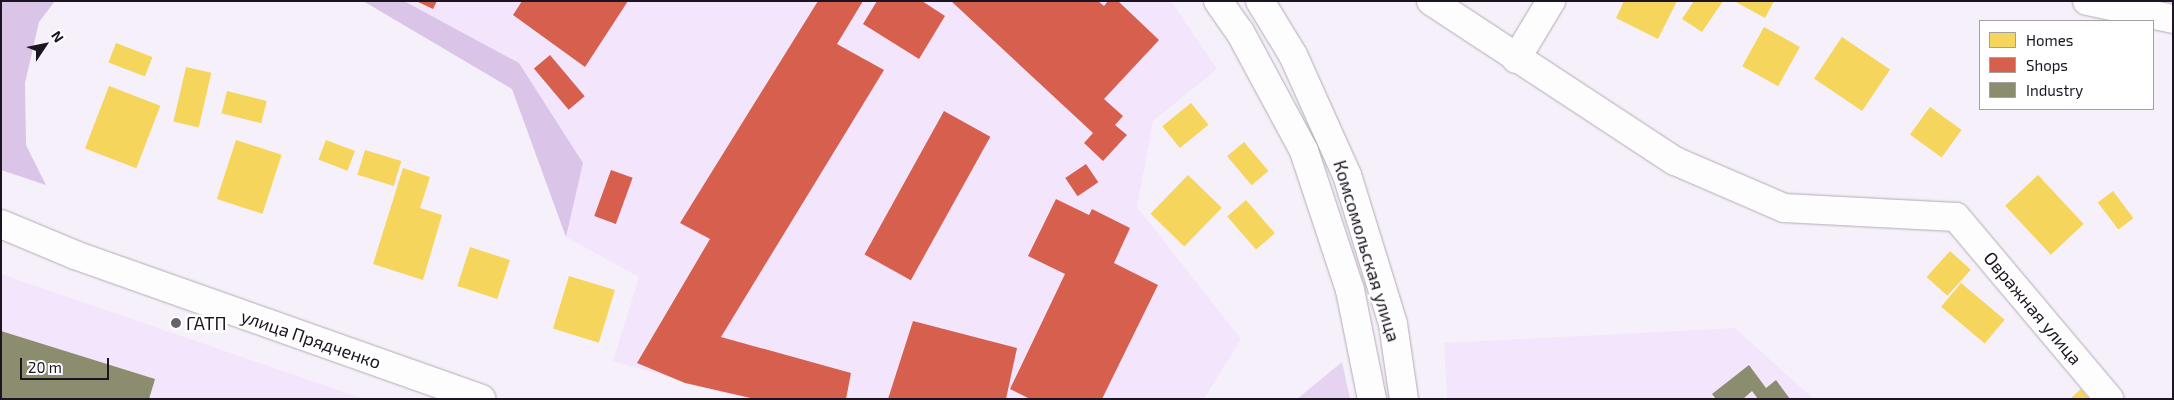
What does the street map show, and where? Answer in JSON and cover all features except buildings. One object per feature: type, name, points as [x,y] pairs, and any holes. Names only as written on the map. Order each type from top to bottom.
[{"type":"main road","name":"Комсомольская улица","points":[[1218,1],[1240,32],[1304,151],[1350,290],[1372,399]]},
{"type":"main road","name":"Комсомольская улица","points":[[1260,1],[1293,55],[1347,175],[1393,324],[1404,399]]},
{"type":"main road","points":[[1431,1],[1516,59],[1551,1]]},
{"type":"main road","points":[[2087,1],[2173,19]]},
{"type":"main road","name":"Овражная улица","points":[[1516,59],[1675,161],[1784,208],[1956,217],[2109,399]]},
{"type":"main road","name":"улица Прядченко","points":[[1,224],[75,255],[481,399]]},
{"type":"shaded area","points":[[1,1],[55,1],[39,22],[25,83],[26,145],[46,185],[1,170]]},
{"type":"shaded area","points":[[363,1],[404,1],[519,63],[583,163],[566,237],[512,89]]},
{"type":"shaded area","points":[[404,1],[1171,1],[1217,69],[1153,121],[1137,207],[1241,339],[1204,399],[744,399],[613,361],[639,277],[566,237],[583,163],[519,63]]},
{"type":"shaded area","points":[[1,274],[364,399],[1,399]]},
{"type":"shaded area","points":[[1735,328],[1814,399],[1447,399],[1444,343]]},
{"type":"shaded area","points":[[1342,362],[1350,399],[1297,399]]},
{"type":"place","name":"ГАТП","points":[[176,323]]}]
